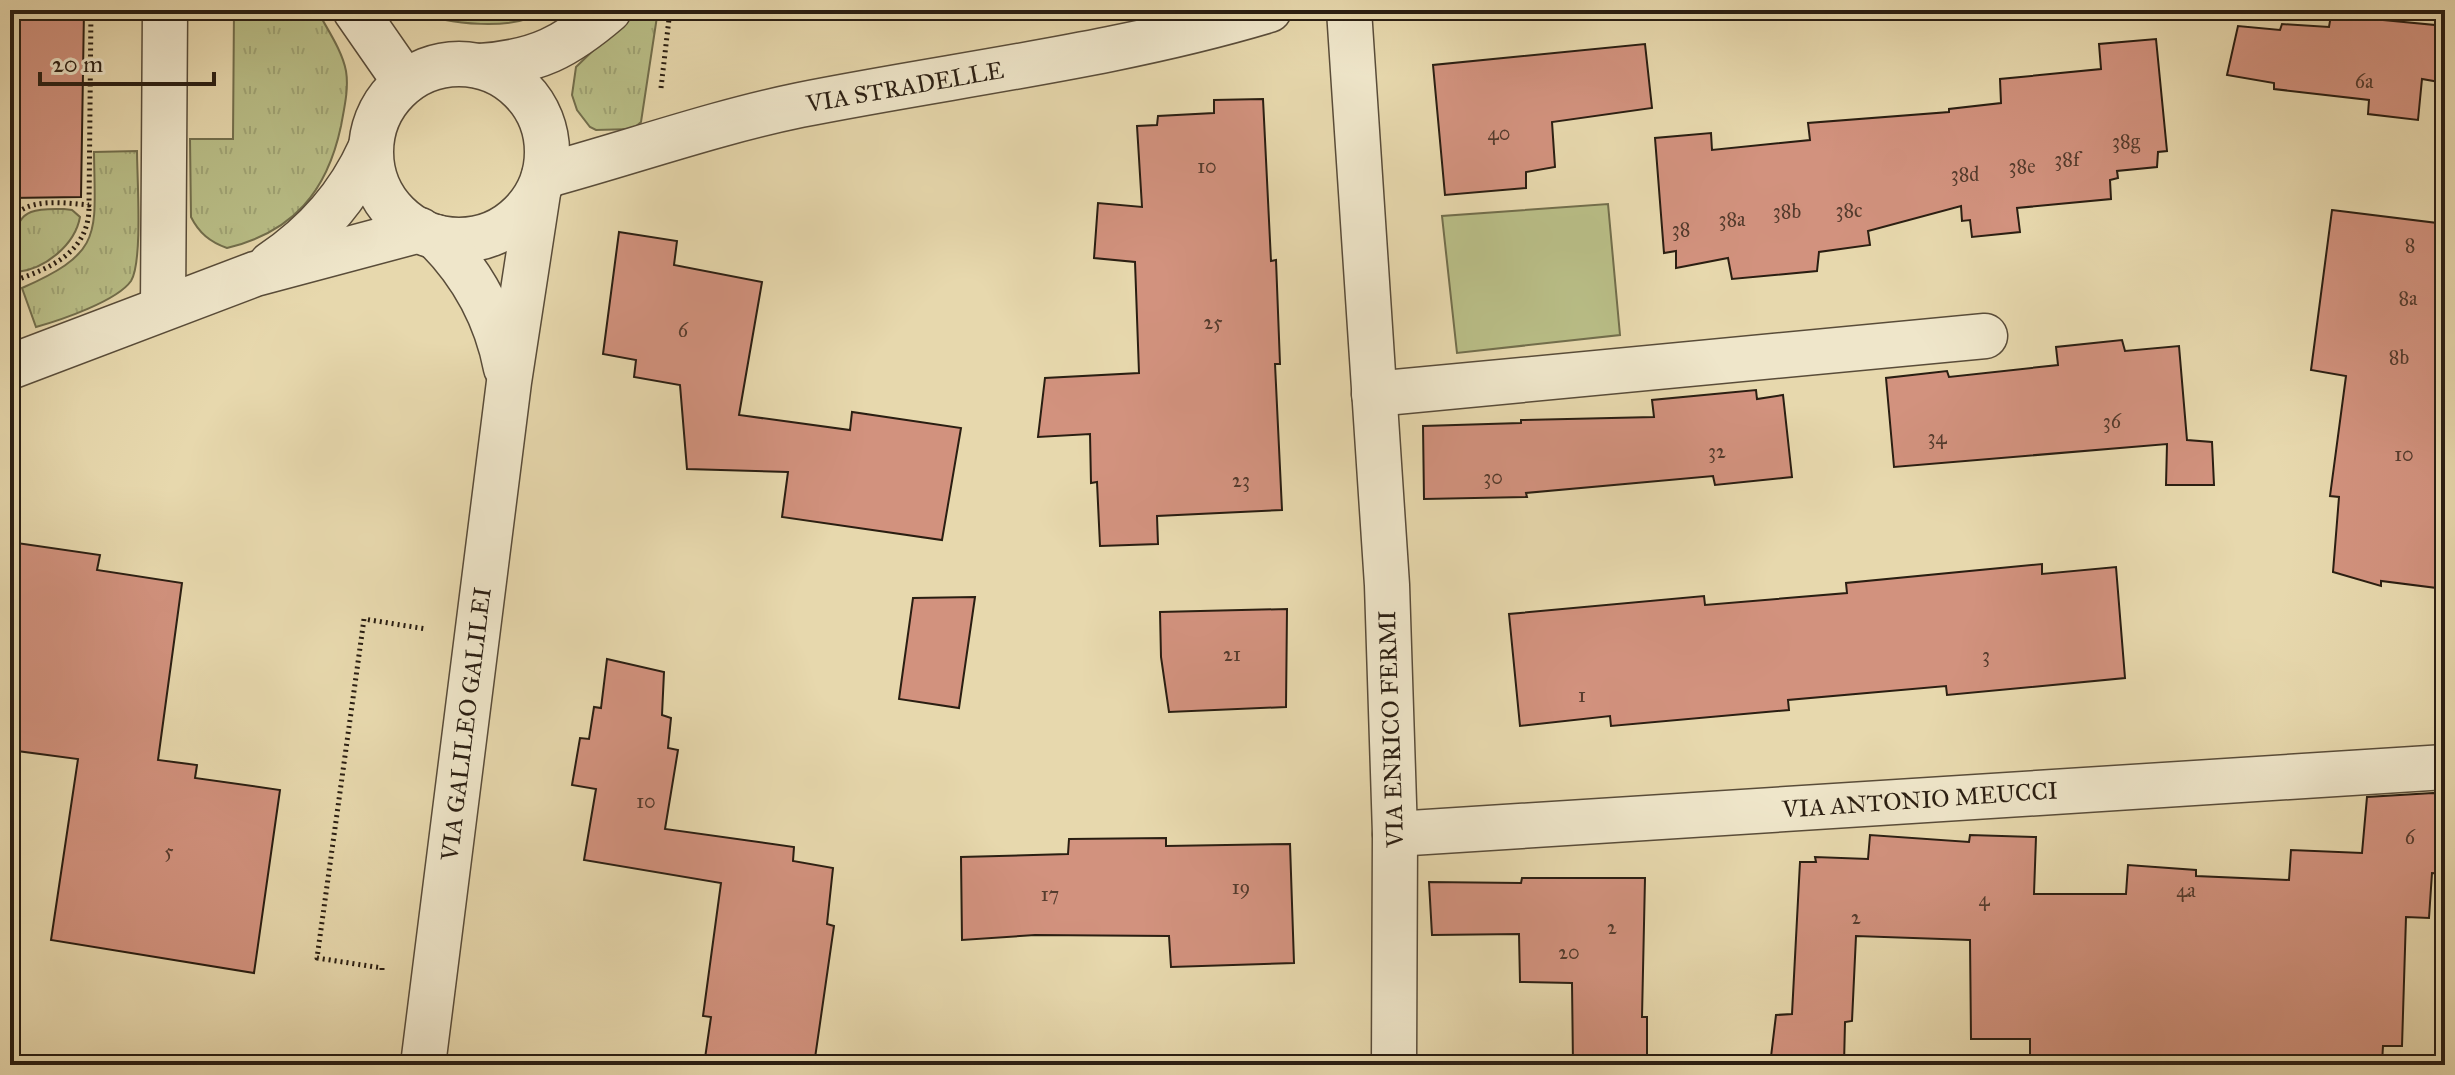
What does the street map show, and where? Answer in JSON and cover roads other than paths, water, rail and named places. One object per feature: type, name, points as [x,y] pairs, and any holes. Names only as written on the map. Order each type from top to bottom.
[{"type":"street","points":[[163,307],[165,10]]},
{"type":"street","points":[[355,10],[405,82]]},
{"type":"street","points":[[255,274],[291,250],[334,208],[361,170],[370,149],[374,125],[386,101],[405,82],[427,69],[453,63],[480,66],[513,64],[542,54],[579,35],[609,10]]},
{"type":"street","name":"VIA STRADELLE","points":[[541,185],[673,137],[798,105],[1082,55],[1223,24],[1269,10]]},
{"type":"street","name":"VIA ENRICO FERMI","points":[[1349,10],[1387,585],[1395,834],[1394,1065]]},
{"type":"street","points":[[370,149],[373,174],[383,197],[399,217],[428,234],[453,240],[479,238],[503,229],[523,213],[541,185],[547,144],[540,118],[526,95],[506,77],[480,66]]},
{"type":"street","name":"VIA GALILEO GALILEI","points":[[423,1065],[509,382],[541,185]]},
{"type":"street","points":[[10,367],[255,274],[428,234]]},
{"type":"street","name":"VIA GALILEO GALILEI","points":[[428,234],[465,268],[481,295],[494,323],[509,382]]},
{"type":"street","points":[[1374,394],[1985,336]]},
{"type":"street","name":"VIA ANTONIO MEUCCI","points":[[1395,834],[2445,767]]}]
